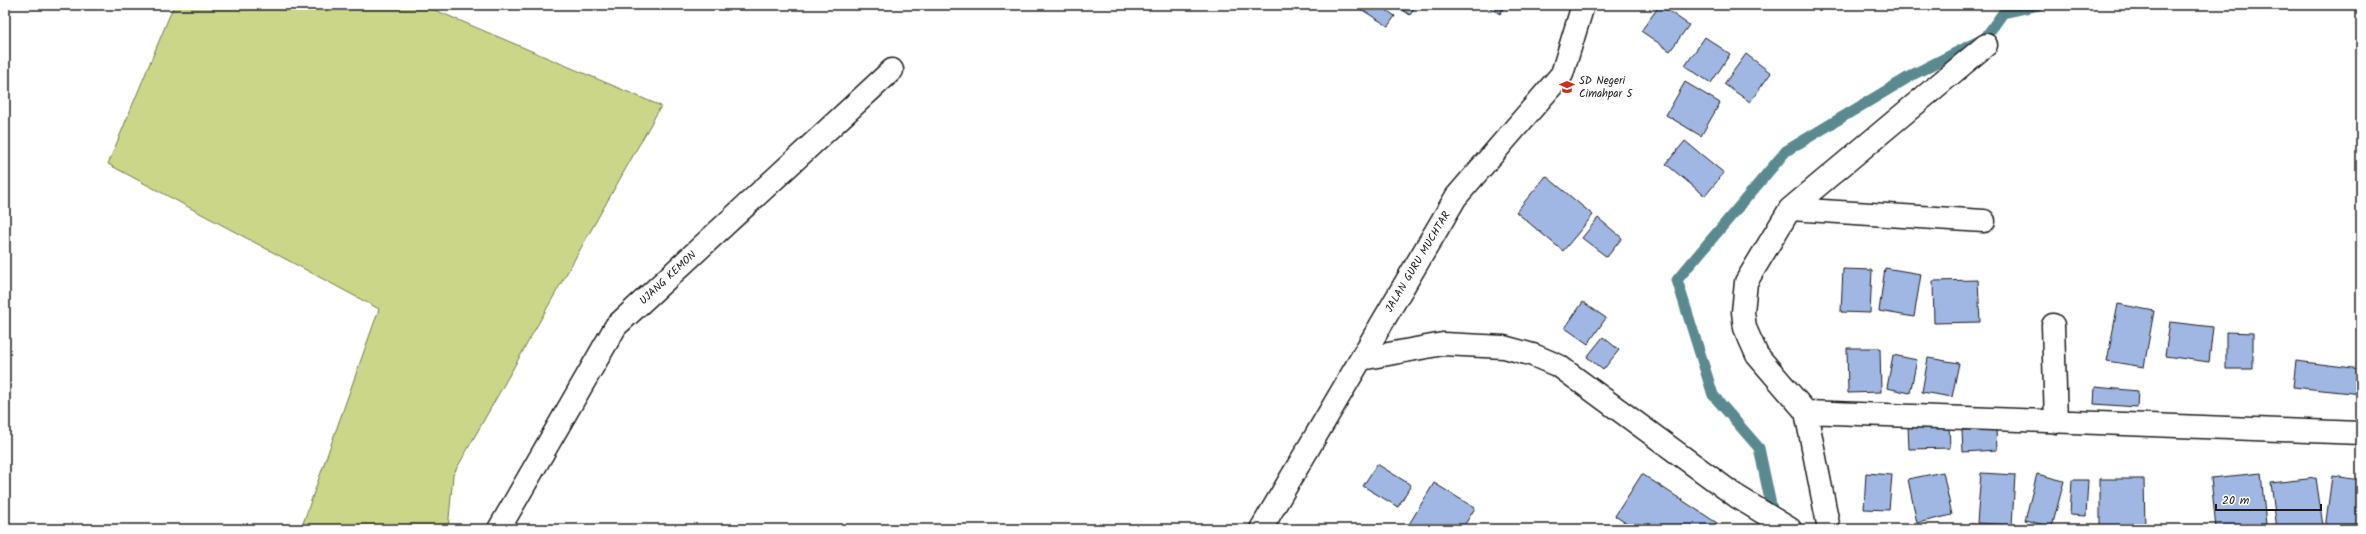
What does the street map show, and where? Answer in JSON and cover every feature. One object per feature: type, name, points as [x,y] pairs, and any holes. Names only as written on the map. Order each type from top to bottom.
[{"type":"street","name":"JALAN GURU MUCHTAR","points":[[1261,529],[1456,197],[1562,74],[1583,5]]},
{"type":"street","points":[[1829,529],[1806,412],[1757,356],[1745,328],[1743,312],[1746,282],[1790,209],[1986,45]]},
{"type":"street","name":"UJANG KEMON","points":[[499,529],[616,326],[892,70]]},
{"type":"street","points":[[1790,209],[1984,221]]},
{"type":"street","points":[[2053,325],[2056,422]]},
{"type":"street","points":[[1361,359],[1443,344],[1504,347],[1533,354],[1559,366],[1736,496],[1790,529]]},
{"type":"street","points":[[1806,412],[2361,433]]},
{"type":"green space","points":[[174,5],[423,5],[661,106],[453,475],[448,529],[301,529],[379,309],[108,164]]},
{"type":"building","points":[[1361,5],[1379,5],[1395,16],[1388,26],[1359,8]]},
{"type":"building","points":[[1395,5],[1416,5],[1410,15]]},
{"type":"building","points":[[1485,5],[1505,5],[1500,14]]},
{"type":"building","points":[[1660,5],[1689,25],[1670,51],[1641,31]]},
{"type":"building","points":[[1705,37],[1730,54],[1711,83],[1685,66]]},
{"type":"building","points":[[1746,54],[1771,73],[1750,102],[1724,84]]},
{"type":"building","points":[[1685,82],[1720,103],[1701,136],[1666,115]]},
{"type":"building","points":[[1685,141],[1724,173],[1705,196],[1666,164]]},
{"type":"building","points":[[1546,176],[1593,215],[1563,251],[1516,212]]},
{"type":"building","points":[[1598,218],[1622,238],[1607,257],[1582,238]]},
{"type":"building","points":[[1885,268],[1921,274],[1914,317],[1879,311]]},
{"type":"building","points":[[1843,269],[1872,270],[1870,313],[1841,312]]},
{"type":"building","points":[[1978,280],[1980,322],[1934,323],[1933,281]]},
{"type":"building","points":[[1583,302],[1606,318],[1588,344],[1565,328]]},
{"type":"building","points":[[2118,304],[2154,311],[2144,367],[2107,361]]},
{"type":"building","points":[[2170,322],[2213,327],[2209,362],[2165,356]]},
{"type":"building","points":[[2226,332],[2253,333],[2253,369],[2226,369]]},
{"type":"building","points":[[1603,337],[1619,350],[1603,370],[1587,357]]},
{"type":"building","points":[[1847,348],[1880,348],[1881,392],[1848,393]]},
{"type":"building","points":[[1893,355],[1917,360],[1910,393],[1887,388]]},
{"type":"building","points":[[1928,358],[1959,363],[1952,397],[1922,392]]},
{"type":"building","points":[[2296,361],[2361,369],[2361,394],[2293,387]]},
{"type":"building","points":[[2095,387],[2138,391],[2137,407],[2094,404]]},
{"type":"building","points":[[1949,425],[1950,448],[1909,449],[1908,426]]},
{"type":"building","points":[[1996,429],[1997,450],[1963,452],[1962,430]]},
{"type":"building","points":[[1377,464],[1411,485],[1398,507],[1363,486]]},
{"type":"building","points":[[1943,472],[1952,515],[1917,523],[1908,479]]},
{"type":"building","points":[[1866,473],[1892,475],[1889,510],[1864,509]]},
{"type":"building","points":[[1981,473],[2015,475],[2012,525],[1977,523]]},
{"type":"building","points":[[2261,473],[2266,525],[2216,529],[2211,478]]},
{"type":"building","points":[[1642,474],[1717,523],[1713,529],[1635,529],[1615,516]]},
{"type":"building","points":[[2037,474],[2064,481],[2052,527],[2025,520]]},
{"type":"building","points":[[2332,476],[2361,480],[2359,529],[2325,529]]},
{"type":"building","points":[[2316,478],[2323,526],[2277,529],[2271,483]]},
{"type":"building","points":[[2100,479],[2144,479],[2145,527],[2100,527]]},
{"type":"building","points":[[2072,480],[2088,480],[2086,516],[2070,515]]},
{"type":"building","points":[[1434,483],[1475,508],[1462,529],[1414,529],[1408,526]]},
{"type":"building","points":[[1971,524],[2004,528],[2004,529],[1971,529]]},
{"type":"waterway","points":[[1774,519],[1759,448],[1713,395],[1677,280],[1786,151],[1914,74],[1985,38],[2003,13],[2039,5]]},
{"type":"place","name":"SD Negeri Cimahpar 5","points":[[1567,87]]}]
